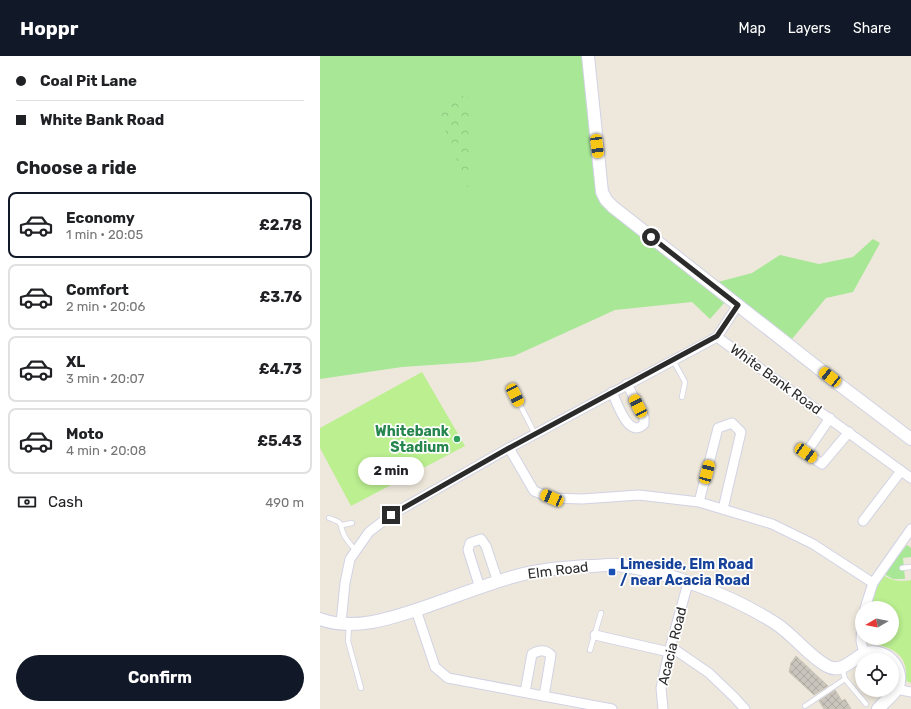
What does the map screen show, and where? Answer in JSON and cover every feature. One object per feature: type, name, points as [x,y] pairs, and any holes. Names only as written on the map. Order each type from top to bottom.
[{"type":"street","points":[[588,56],[602,192],[606,200],[738,305],[911,439]]},
{"type":"street","points":[[717,336],[738,305]]},
{"type":"street","name":"White Bank Road","points":[[345,623],[345,583],[350,559],[369,532],[391,515],[509,448],[717,336],[911,478]]},
{"type":"street","points":[[612,392],[628,425],[636,429],[640,428],[644,424],[644,417],[627,384]]},
{"type":"street","name":"White Bank Road","points":[[830,418],[806,453],[822,464],[849,432]]},
{"type":"street","points":[[699,502],[718,428],[732,423],[741,432],[723,509]]},
{"type":"street","points":[[509,448],[534,491],[552,498],[582,499],[639,495],[699,502],[772,524],[813,544],[873,583]]},
{"type":"street","points":[[863,521],[901,471]]},
{"type":"street","points":[[867,601],[873,583],[911,531]]},
{"type":"street","points":[[480,588],[468,550],[470,543],[481,539],[486,546],[498,582]]},
{"type":"street","name":"Elm Road","points":[[320,619],[345,623],[359,623],[390,619],[516,576],[565,567],[615,565],[656,572],[737,601],[776,624],[812,656],[828,667],[843,673]]},
{"type":"street","name":"Acacia Road","points":[[662,709],[661,688],[688,583]]},
{"type":"street","points":[[416,610],[434,667],[448,678],[612,709]]},
{"type":"street","points":[[595,635],[670,649],[709,673],[745,709]]},
{"type":"street","points":[[525,692],[532,654],[538,651],[547,651],[551,655],[544,696]]},
{"type":"street","points":[[843,673],[855,662]]},
{"type":"street","points":[[899,689],[911,692]]},
{"type":"street","points":[[878,709],[889,697]]},
{"type":"lane","points":[[673,360],[685,382],[682,397]]},
{"type":"lane","points":[[515,395],[535,434]]},
{"type":"lane","points":[[329,518],[337,521],[342,526],[343,534],[356,551]]},
{"type":"lane","points":[[342,526],[352,523]]},
{"type":"lane","points":[[902,568],[911,567]]},
{"type":"lane","points":[[590,650],[601,613]]},
{"type":"lane","points":[[345,623],[348,641],[361,688]]},
{"type":"lane","points":[[805,706],[843,673],[866,704]]},
{"type":"green space","points":[[320,56],[582,56],[599,196],[726,301],[710,319],[692,302],[615,310],[514,356],[475,362],[402,367],[320,379]]},
{"type":"green space","points":[[464,96],[472,99],[468,188],[439,114],[439,99]]},
{"type":"green space","points":[[873,239],[880,243],[853,292],[826,298],[792,339],[718,282],[752,273],[780,255],[819,264],[853,257]]},
{"type":"green space","points":[[422,372],[465,446],[351,506],[320,448],[320,428]]},
{"type":"green space","points":[[907,545],[911,548],[911,557],[903,558],[905,579],[893,579],[884,574]]},
{"type":"green space","points":[[883,575],[890,579],[903,581],[911,580],[911,683],[906,681],[905,664],[899,653],[879,645],[899,645],[899,601],[871,601]]},
{"type":"building","points":[[796,656],[828,686],[814,695],[789,672],[791,663]]},
{"type":"building","points":[[835,690],[842,701],[845,699],[851,709],[824,709],[819,701]]},
{"type":"place","name":"Whitebank Stadium","points":[[457,439]]},
{"type":"place","name":"Limeside, Elm Road / near Acacia Road","points":[[612,572]]},
{"type":"route","points":[[391,515],[509,448],[717,336],[738,305],[651,237]]}]
